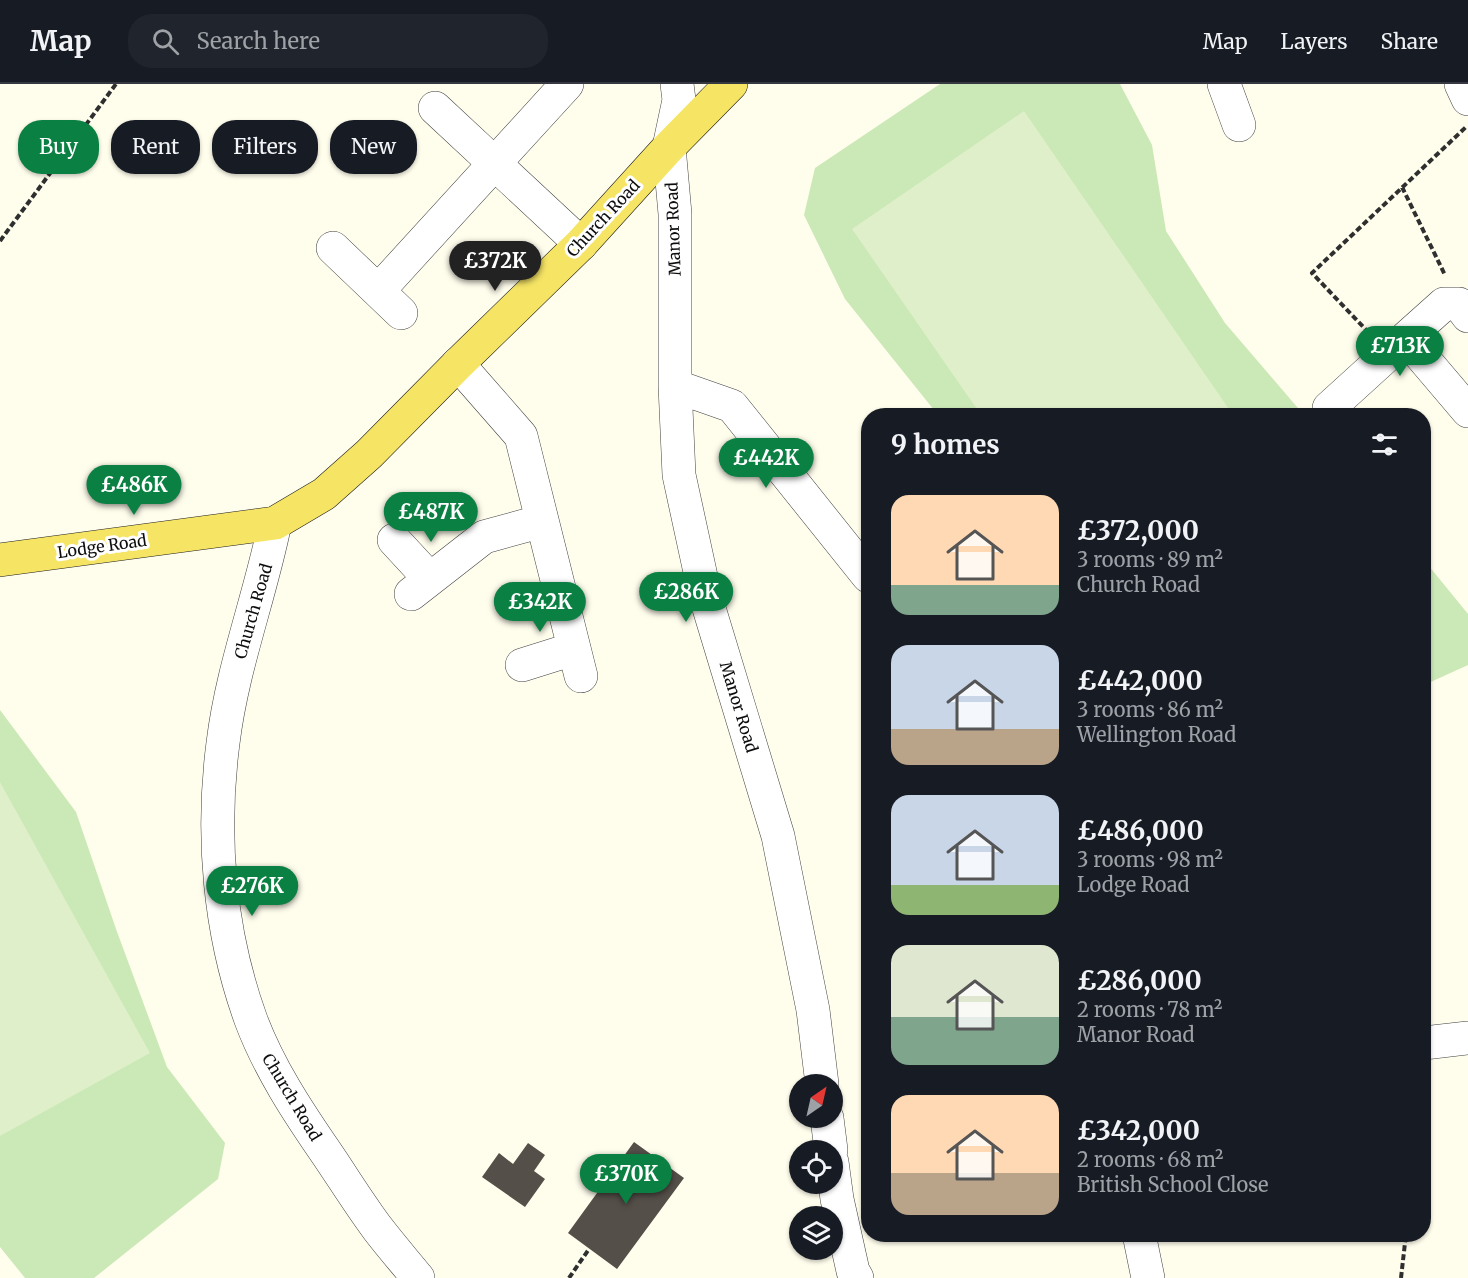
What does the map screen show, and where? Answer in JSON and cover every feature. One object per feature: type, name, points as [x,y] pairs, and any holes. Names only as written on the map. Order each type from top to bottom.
[{"type":"main road","name":"Church Road","points":[[275,523],[324,494],[369,454],[581,244],[669,147],[731,84]]},
{"type":"main road","name":"Lodge Road","points":[[0,560],[275,523]]},
{"type":"street","points":[[378,291],[567,84]]},
{"type":"street","name":"Manor Road","points":[[677,84],[679,100],[669,147],[675,214],[675,386],[679,475],[705,595],[778,836],[813,1010],[821,1074]]},
{"type":"street","points":[[1224,84],[1239,125]]},
{"type":"street","points":[[1461,84],[1468,99]]},
{"type":"street","points":[[435,108],[581,244]]},
{"type":"street","points":[[333,248],[401,313]]},
{"type":"street","points":[[1329,408],[1444,304],[1463,310]]},
{"type":"street","points":[[1397,345],[1468,411]]},
{"type":"street","points":[[458,364],[521,436],[577,663],[522,665]]},
{"type":"street","points":[[675,386],[732,406],[861,567]]},
{"type":"street","points":[[394,540],[420,586],[484,537],[542,521]]},
{"type":"street","name":"Church Road","points":[[275,523],[268,558],[236,669],[223,742],[217,809],[220,888],[242,989],[265,1053],[310,1130],[377,1228],[418,1278]]},
{"type":"street","points":[[1431,1042],[1468,1038]]},
{"type":"street","points":[[836,1194],[857,1278]]},
{"type":"street","points":[[1141,1242],[1148,1278]]},
{"type":"path","points":[[0,241],[116,84]]},
{"type":"path","points":[[1397,345],[1312,273],[1468,123]]},
{"type":"path","points":[[1402,187],[1463,310]]},
{"type":"path","points":[[1401,1278],[1405,1242]]},
{"type":"path","points":[[569,1278],[589,1249]]},
{"type":"green space","points":[[940,84],[1120,84],[1152,145],[1166,231],[1225,323],[1298,408],[932,408],[845,299],[804,215],[815,168]]},
{"type":"green space","points":[[1024,111],[1228,408],[976,408],[852,229]]},
{"type":"green space","points":[[1431,569],[1468,614],[1468,665],[1431,682]]},
{"type":"green space","points":[[0,710],[76,812],[167,1067],[225,1143],[218,1179],[94,1278],[25,1278],[0,1247]]},
{"type":"green space","points":[[0,782],[150,1053],[0,1136]]},
{"type":"building","points":[[634,1142],[684,1178],[617,1269],[568,1233]]},
{"type":"building","points":[[528,1143],[545,1155],[534,1171],[545,1179],[525,1207],[482,1177],[499,1153],[513,1164]]}]
